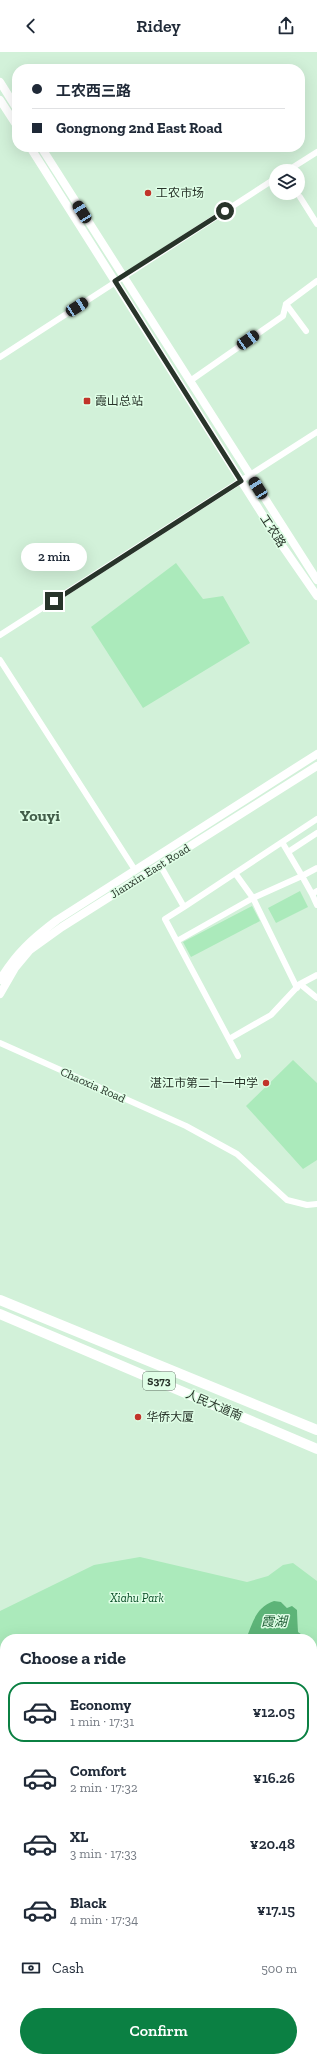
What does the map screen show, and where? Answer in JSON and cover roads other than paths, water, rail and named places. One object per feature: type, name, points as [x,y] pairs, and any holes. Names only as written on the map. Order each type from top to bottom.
[{"type":"main road","name":"人民大道南","points":[[0,1300],[317,1430]]},
{"type":"main road","name":"人民大道南","points":[[0,1314],[317,1449]]},
{"type":"street","points":[[0,82],[12,101]]},
{"type":"street","points":[[0,100],[12,118]]},
{"type":"street","name":"工农路","points":[[33,152],[281,544],[317,596]]},
{"type":"street","name":"工农路","points":[[44,152],[317,580]]},
{"type":"street","points":[[298,164],[317,152]]},
{"type":"street","points":[[0,357],[269,182]]},
{"type":"street","points":[[302,200],[317,224]]},
{"type":"street","points":[[190,381],[283,316],[286,304],[317,282]]},
{"type":"street","points":[[286,304],[306,331]]},
{"type":"street","points":[[0,635],[317,432]]},
{"type":"street","points":[[0,660],[135,870]]},
{"type":"street","name":"Jianxin East Road","points":[[0,980],[11,962],[26,945],[56,920],[317,754]]},
{"type":"street","name":"Jianxin East Road","points":[[0,994],[15,968],[30,950],[62,927],[317,766]]},
{"type":"street","points":[[238,1056],[165,919],[317,819]]},
{"type":"street","points":[[288,852],[317,833]]},
{"type":"street","points":[[282,842],[314,893],[317,905]]},
{"type":"street","points":[[160,866],[184,907]]},
{"type":"street","points":[[177,941],[254,898],[317,868]]},
{"type":"street","points":[[235,873],[254,898],[298,986],[317,998]]},
{"type":"street","points":[[229,1039],[271,1015],[298,986],[317,975]]},
{"type":"street","name":"Chaoxia Road","points":[[0,1043],[186,1126],[237,1154],[287,1200],[307,1205],[317,1204]]},
{"type":"water","name":"霞湖","points":[[274,1601],[281,1602],[287,1608],[292,1606],[297,1610],[298,1632],[301,1634],[248,1634],[259,1611]]},
{"type":"place","name":"工农市场","points":[[148,193]]},
{"type":"place","name":"霞山总站","points":[[87,401]]},
{"type":"place","name":"湛江市第二十一中学","points":[[266,1083]]},
{"type":"place","name":"华侨大厦","points":[[138,1417]]},
{"type":"district","name":"Youyi","points":[[40,815]]},
{"type":"park label","name":"Xiahu Park","points":[[137,1598]]}]
